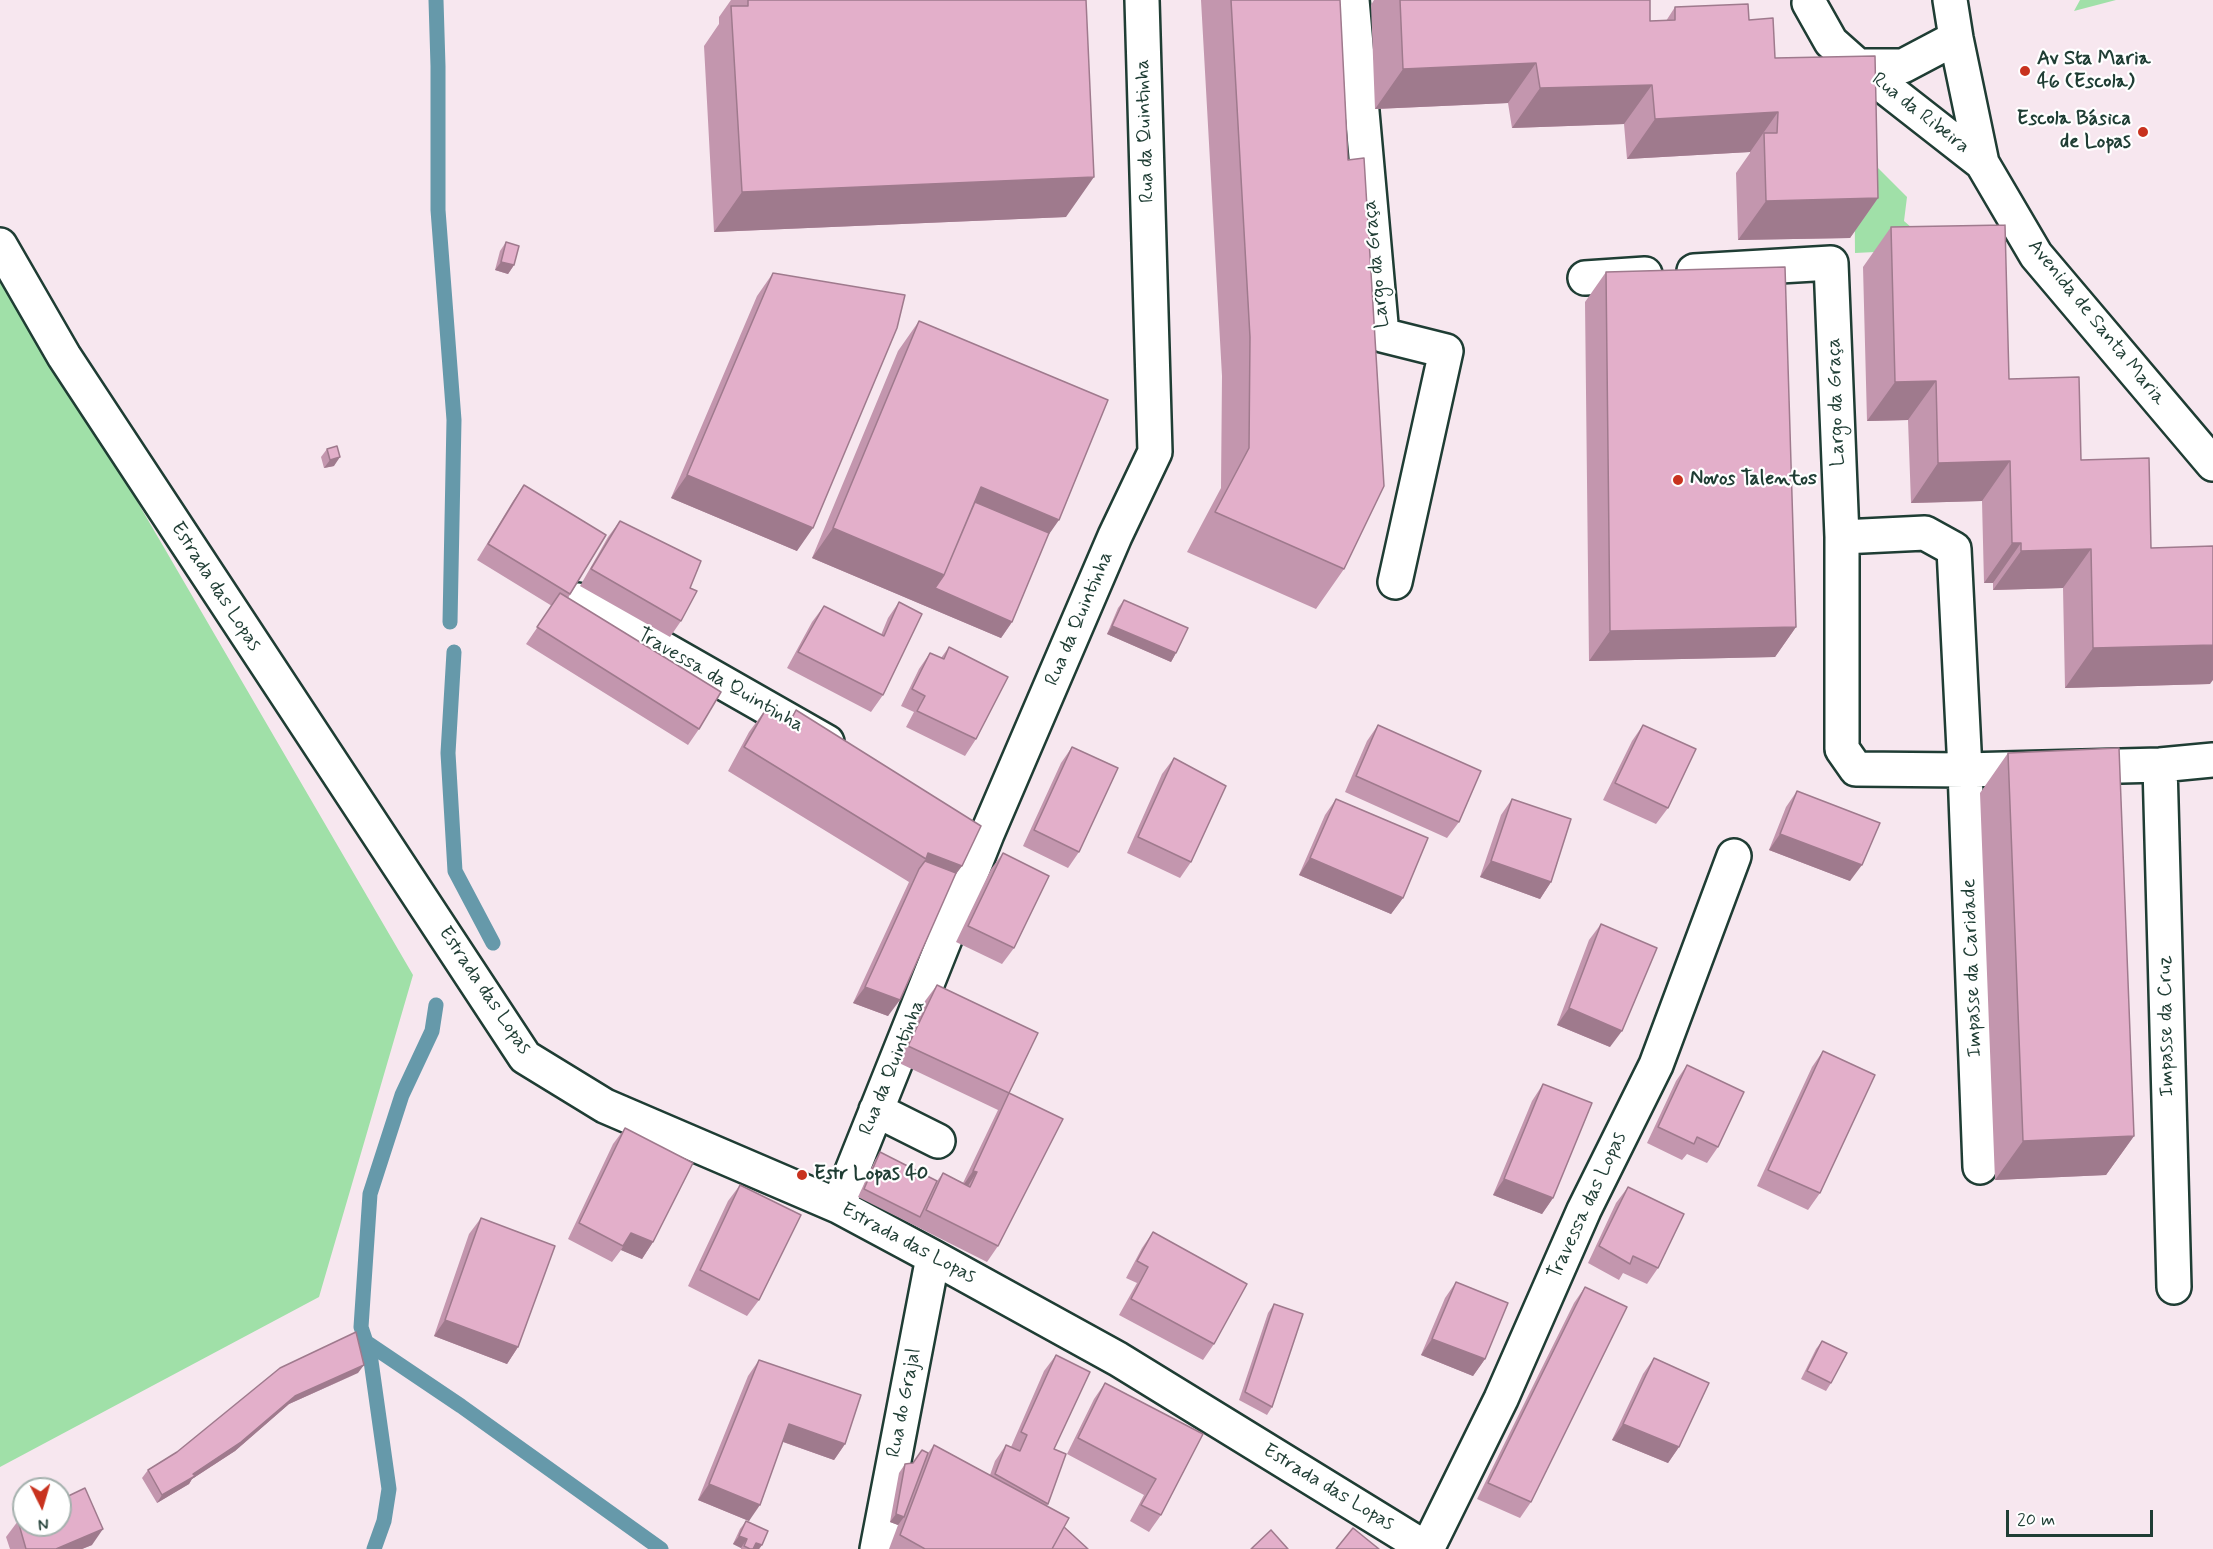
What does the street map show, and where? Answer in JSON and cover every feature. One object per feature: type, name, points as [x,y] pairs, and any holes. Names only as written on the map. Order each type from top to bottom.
[{"type":"street","name":"Rua da Quintinha","points":[[838,1206],[987,834],[1115,536],[1155,452],[1142,0]]},
{"type":"street","name":"Largo da Graça","points":[[1352,0],[1382,335],[1446,351],[1395,582]]},
{"type":"street","name":"Rua da Ribeira","points":[[1814,1],[1831,42],[1858,66],[1982,163]]},
{"type":"street","name":"Avenida de Santa Maria","points":[[1943,2],[1956,38],[1982,163],[2036,255],[2213,464]]},
{"type":"street","name":"Rua da Ribeira","points":[[1858,66],[1903,66],[1956,38]]},
{"type":"street","name":"Estrada das Lopas","points":[[0,245],[64,356],[525,1057],[605,1106],[838,1206],[933,1257],[1118,1359],[1427,1549]]},
{"type":"street","name":"Largo da Graça","points":[[1585,278],[1831,262],[1842,537],[1842,749],[1856,769],[1965,770],[2160,765],[2213,760]]},
{"type":"street","points":[[1842,537],[1925,533],[1954,549],[1965,770]]},
{"type":"street","name":"Travessa da Quintinha","points":[[578,600],[854,758]]},
{"type":"street","name":"Impasse da Cruz","points":[[2160,765],[2174,1287]]},
{"type":"street","name":"Impasse da Caridade","points":[[1965,770],[1980,1167]]},
{"type":"street","points":[[956,816],[987,834]]},
{"type":"street","name":"Travessa das Lopas","points":[[1427,1549],[1501,1399],[1584,1210],[1656,1065],[1734,856]]},
{"type":"street","points":[[876,1110],[938,1141]]},
{"type":"street","name":"Rua do Grajal","points":[[877,1549],[933,1257]]},
{"type":"green space","points":[[2080,0],[2116,0],[2074,11]]},
{"type":"green space","points":[[1854,144],[1907,197],[1904,221],[1936,249],[1855,253]]},
{"type":"green space","points":[[0,266],[413,975],[319,1297],[0,1467]]},
{"type":"building","points":[[748,0],[1086,0],[1094,177],[742,192],[731,6],[748,6]]},
{"type":"building","points":[[1231,0],[1340,0],[1348,160],[1364,158],[1384,486],[1344,569],[1215,512],[1249,448],[1250,337]]},
{"type":"building","points":[[1400,0],[1650,0],[1650,21],[1675,20],[1675,7],[1748,4],[1749,20],[1773,18],[1775,58],[1875,56],[1878,198],[1766,201],[1764,133],[1777,133],[1778,112],[1655,119],[1652,85],[1540,88],[1536,63],[1403,69]]},
{"type":"building","points":[[2005,225],[2009,379],[2079,377],[2081,460],[2149,458],[2151,548],[2213,546],[2213,645],[2093,648],[2091,549],[2021,551],[2021,543],[2012,543],[2010,461],[1938,463],[1936,381],[1895,382],[1891,227]]},
{"type":"building","points":[[506,242],[519,246],[514,265],[501,262]]},
{"type":"building","name":"Novos Talentos","points":[[1785,267],[1796,627],[1610,631],[1606,272]]},
{"type":"building","points":[[773,273],[905,295],[897,328],[813,528],[687,475]]},
{"type":"building","points":[[919,321],[1108,400],[1059,520],[981,487],[944,575],[833,528]]},
{"type":"building","points":[[337,446],[340,457],[330,460],[327,449]]},
{"type":"building","points":[[524,485],[606,535],[570,594],[488,544]]},
{"type":"building","points":[[975,502],[1049,533],[1012,622],[935,588],[944,575]]},
{"type":"building","points":[[620,521],[701,561],[690,588],[697,591],[681,621],[591,569]]},
{"type":"building","points":[[560,593],[721,692],[699,729],[537,627]]},
{"type":"building","points":[[1124,600],[1188,628],[1176,653],[1112,626]]},
{"type":"building","points":[[899,602],[922,614],[883,695],[798,652],[824,606],[884,636]]},
{"type":"building","points":[[949,647],[1008,677],[976,739],[917,711],[925,696],[912,689],[930,653],[944,659]]},
{"type":"building","points":[[766,709],[789,724],[796,710],[981,826],[962,866],[928,853],[926,859],[744,747]]},
{"type":"building","points":[[1378,725],[1481,771],[1459,822],[1356,776]]},
{"type":"building","points":[[1643,725],[1696,749],[1668,808],[1615,783]]},
{"type":"building","points":[[1072,747],[1118,768],[1079,852],[1034,830]]},
{"type":"building","points":[[2119,748],[2134,1136],[2023,1141],[2008,753]]},
{"type":"building","points":[[1174,758],[1226,786],[1191,862],[1138,837]]},
{"type":"building","points":[[1797,791],[1880,823],[1862,865],[1780,834]]},
{"type":"building","points":[[1336,799],[1428,838],[1403,898],[1310,858]]},
{"type":"building","points":[[1512,799],[1571,819],[1551,882],[1491,861]]},
{"type":"building","points":[[1003,853],[1049,876],[1014,948],[968,926]]},
{"type":"building","points":[[925,861],[956,873],[900,1000],[865,987],[919,869]]},
{"type":"building","points":[[1601,924],[1657,948],[1622,1031],[1569,1008]]},
{"type":"building","points":[[937,985],[1038,1033],[1009,1093],[908,1046]]},
{"type":"building","points":[[1823,1051],[1875,1075],[1820,1193],[1768,1170]]},
{"type":"building","points":[[1687,1065],[1744,1092],[1718,1147],[1697,1137],[1694,1144],[1658,1127]]},
{"type":"building","points":[[1543,1084],[1592,1103],[1553,1198],[1504,1179]]},
{"type":"building","points":[[1009,1093],[1063,1119],[998,1246],[926,1210],[943,1173],[970,1187],[977,1172],[973,1171]]},
{"type":"building","points":[[625,1128],[693,1163],[653,1242],[631,1233],[623,1246],[579,1223]]},
{"type":"building","points":[[880,1152],[937,1181],[920,1217],[864,1189]]},
{"type":"building","points":[[740,1185],[801,1215],[759,1300],[700,1270]]},
{"type":"building","points":[[1628,1187],[1684,1214],[1658,1268],[1633,1256],[1630,1264],[1599,1246]]},
{"type":"building","points":[[481,1218],[555,1246],[518,1347],[445,1320]]},
{"type":"building","points":[[1153,1232],[1247,1284],[1214,1344],[1131,1299],[1148,1267],[1137,1261]]},
{"type":"building","points":[[1456,1282],[1508,1303],[1485,1359],[1432,1339]]},
{"type":"building","points":[[1585,1287],[1627,1307],[1531,1502],[1488,1483]]},
{"type":"building","points":[[1274,1304],[1303,1314],[1272,1407],[1245,1392]]},
{"type":"building","points":[[356,1332],[364,1365],[295,1396],[241,1442],[193,1474],[195,1476],[162,1495],[148,1470],[177,1452],[280,1368]]},
{"type":"building","points":[[1822,1341],[1847,1353],[1831,1383],[1807,1371]]},
{"type":"building","points":[[1056,1355],[1090,1372],[1054,1449],[1066,1454],[1048,1504],[995,1474],[1006,1445],[1020,1451],[1027,1435],[1021,1432]]},
{"type":"building","points":[[1654,1358],[1709,1383],[1679,1447],[1623,1424]]},
{"type":"building","points":[[759,1360],[861,1395],[845,1444],[789,1424],[760,1505],[709,1484]]},
{"type":"building","points":[[1105,1383],[1203,1434],[1161,1515],[1141,1505],[1156,1479],[1078,1438]]},
{"type":"building","points":[[934,1445],[1069,1518],[1052,1549],[925,1549],[900,1535]]},
{"type":"building","points":[[922,1450],[928,1453],[904,1517],[896,1514],[905,1464],[913,1463]]},
{"type":"building","points":[[85,1488],[103,1529],[56,1549],[26,1549],[23,1537],[72,1537],[72,1494]]},
{"type":"building","points":[[746,1521],[768,1531],[762,1545],[756,1543],[753,1549],[744,1546],[747,1539],[739,1536]]},
{"type":"building","points":[[1064,1527],[1088,1549],[1052,1549]]},
{"type":"building","points":[[1353,1528],[1379,1549],[1336,1549]]},
{"type":"building","points":[[1271,1530],[1288,1549],[1251,1549]]},
{"type":"waterway","points":[[436,0],[438,210],[454,420],[450,622]]},
{"type":"waterway","points":[[454,652],[448,753],[455,871],[493,943]]},
{"type":"waterway","points":[[436,1005],[432,1031],[402,1095],[370,1194],[361,1327],[366,1342],[461,1406],[661,1549]]},
{"type":"waterway","points":[[366,1342],[371,1361],[389,1489],[384,1521],[374,1549]]},
{"type":"place","name":"Av Sta Maria 46 (Escola)","points":[[2025,71]]},
{"type":"place","name":"Escola Básica de Lopas","points":[[2143,132]]},
{"type":"place","name":"Novos Talentos","points":[[1678,480]]},
{"type":"place","name":"Estr Lopas 40","points":[[802,1175]]}]
